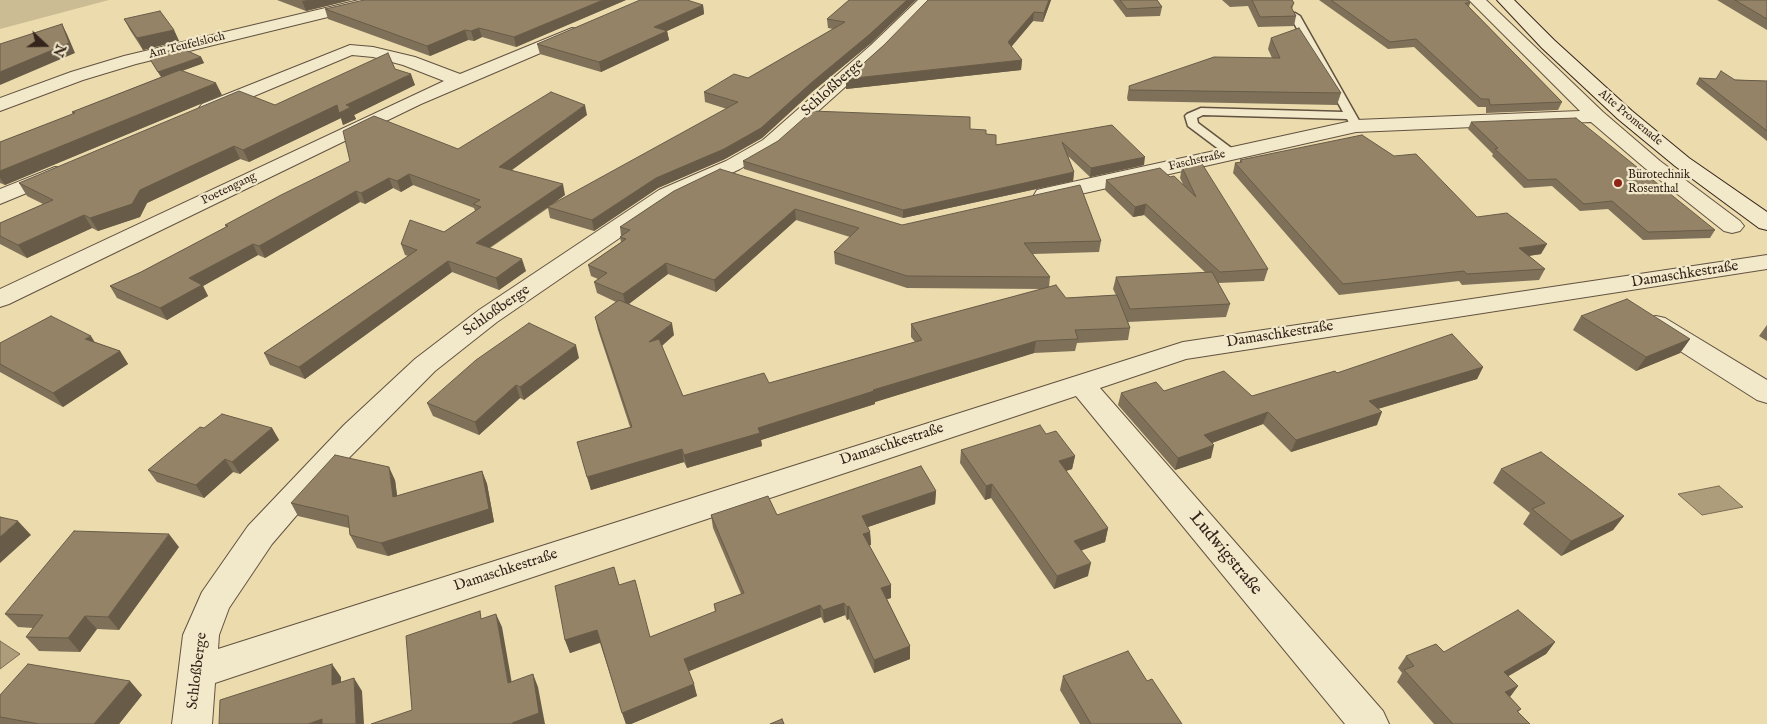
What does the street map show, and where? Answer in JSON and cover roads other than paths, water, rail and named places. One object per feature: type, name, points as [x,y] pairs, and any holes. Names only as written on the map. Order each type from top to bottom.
[{"type":"street","name":"Am Teufelsloch","points":[[0,104],[77,76],[130,60],[379,0]]},
{"type":"street","name":"Schloßberge","points":[[192,724],[203,626],[227,581],[260,536],[295,495],[388,400],[456,339],[666,195],[748,157],[778,137],[877,49],[927,0]]},
{"type":"street","name":"Alte Promenade","points":[[1478,0],[1596,116],[1654,165],[1732,226]]},
{"type":"street","name":"Alte Promenade","points":[[1505,0],[1548,44],[1626,115],[1682,162],[1767,223]]},
{"type":"street","name":"Poetengang","points":[[0,299],[460,80],[589,25]]},
{"type":"street","points":[[196,113],[350,50],[373,52],[409,61],[460,80]]},
{"type":"street","name":"Faschstraße","points":[[1028,199],[1232,153],[1354,121],[1596,116]]},
{"type":"street","points":[[0,197],[71,166]]},
{"type":"street","points":[[720,171],[748,181]]},
{"type":"street","name":"Damaschkestraße","points":[[197,672],[1190,349],[1767,262]]},
{"type":"street","name":"Damaschkestraße","points":[[1602,288],[1630,308],[1767,393]]},
{"type":"street","name":"Ludwigstraße","points":[[1081,384],[1369,724]]},
{"type":"lane","points":[[1295,16],[1354,121]]},
{"type":"lane","points":[[1232,153],[1192,124],[1191,116],[1201,111],[1354,121]]},
{"type":"place","name":"Bürotechnik Rosenthal","points":[[1618,183]]}]
